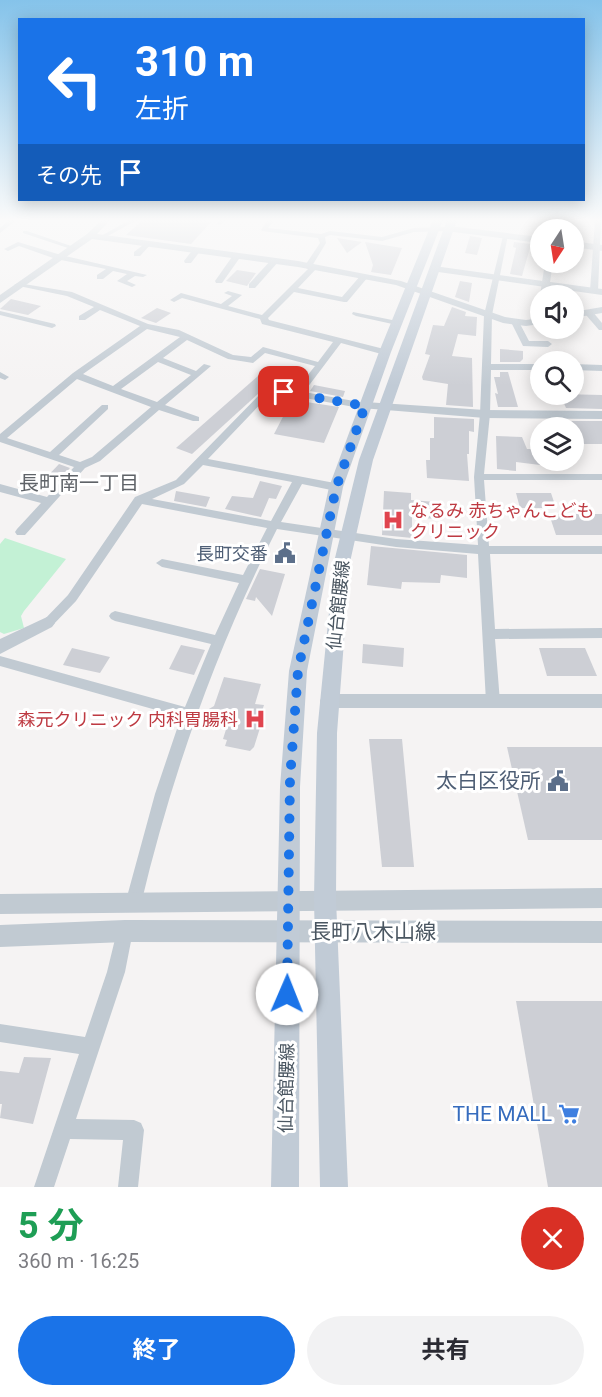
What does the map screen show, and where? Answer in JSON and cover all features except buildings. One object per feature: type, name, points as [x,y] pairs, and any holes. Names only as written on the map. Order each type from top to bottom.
[{"type":"main road","name":"仙台館腰線","points":[[334,1187],[325,899],[328,701],[346,536],[366,460],[385,408],[424,275]]},
{"type":"main road","name":"仙台館腰線","points":[[285,1187],[290,779],[298,671],[336,488],[397,323],[429,275]]},
{"type":"street","points":[[0,300],[32,275]]},
{"type":"street","points":[[132,285],[121,281],[135,275]]},
{"type":"street","points":[[219,280],[222,275]]},
{"type":"street","points":[[252,286],[262,275]]},
{"type":"street","points":[[264,318],[304,275]]},
{"type":"street","points":[[354,275],[398,283],[488,315],[515,322],[530,321]]},
{"type":"street","points":[[478,275],[598,291],[599,275]]},
{"type":"street","points":[[546,284],[547,275]]},
{"type":"street","points":[[293,289],[344,300],[364,277]]},
{"type":"street","points":[[493,702],[479,477],[485,414],[488,315],[496,278]]},
{"type":"street","points":[[18,285],[69,294],[146,326],[176,332],[231,357],[253,360],[263,350],[320,365]]},
{"type":"street","points":[[223,306],[238,295],[228,293]]},
{"type":"street","points":[[174,300],[181,295],[264,318],[265,322],[386,352]]},
{"type":"street","points":[[82,318],[99,307]]},
{"type":"street","points":[[584,314],[602,310]]},
{"type":"street","points":[[0,313],[52,326]]},
{"type":"street","points":[[588,313],[602,328]]},
{"type":"street","points":[[356,314],[397,323]]},
{"type":"street","points":[[515,322],[526,344],[548,344]]},
{"type":"street","points":[[0,439],[76,375],[146,326]]},
{"type":"street","points":[[115,389],[186,337]]},
{"type":"street","points":[[297,394],[338,341]]},
{"type":"street","points":[[157,358],[196,374]]},
{"type":"street","points":[[21,532],[81,466],[96,459],[207,366]]},
{"type":"street","points":[[487,367],[530,367]]},
{"type":"street","points":[[584,368],[602,368]]},
{"type":"street","points":[[76,375],[196,419]]},
{"type":"street","points":[[0,647],[47,623],[72,598],[139,500],[180,482],[270,389],[385,408],[485,414],[602,415]]},
{"type":"street","points":[[52,456],[105,407]]},
{"type":"street","points":[[0,439],[81,466]]},
{"type":"street","points":[[200,461],[336,488]]},
{"type":"street","points":[[479,477],[602,477]]},
{"type":"street","points":[[133,904],[142,863],[187,713],[245,580],[298,482]]},
{"type":"street","points":[[0,488],[49,501]]},
{"type":"street","points":[[139,500],[273,526],[346,536],[483,550],[602,550]]},
{"type":"street","points":[[162,562],[245,580]]},
{"type":"street","points":[[115,616],[218,640]]},
{"type":"street","points":[[488,634],[602,633]]},
{"type":"street","points":[[0,661],[187,713]]},
{"type":"street","points":[[328,701],[602,701]]},
{"type":"street","points":[[0,904],[602,898]]},
{"type":"street","points":[[44,1187],[116,972],[125,931]]},
{"type":"street","name":"長町八木山線","points":[[0,936],[125,931],[602,932]]},
{"type":"street","points":[[0,1033],[92,1047]]},
{"type":"street","points":[[63,1129],[134,1130],[128,1187]]},
{"type":"green space","points":[[5,538],[66,559],[24,611],[21,616],[24,628],[4,634],[0,632],[0,544]]},
{"type":"place","name":"なるみ 赤ちゃんこども クリニック","points":[[393,520]]},
{"type":"place","name":"長町交番","points":[[285,553]]},
{"type":"place","name":"森元クリニック 内科胃腸科","points":[[255,719]]},
{"type":"place","name":"太白区役所","points":[[558,781]]},
{"type":"place","name":"THE MALL","points":[[569,1114]]},
{"type":"district","name":"長町南一丁目","points":[[79,483]]},
{"type":"route","points":[[284,392],[365,406],[336,488],[298,671],[290,779],[287,994]]}]
